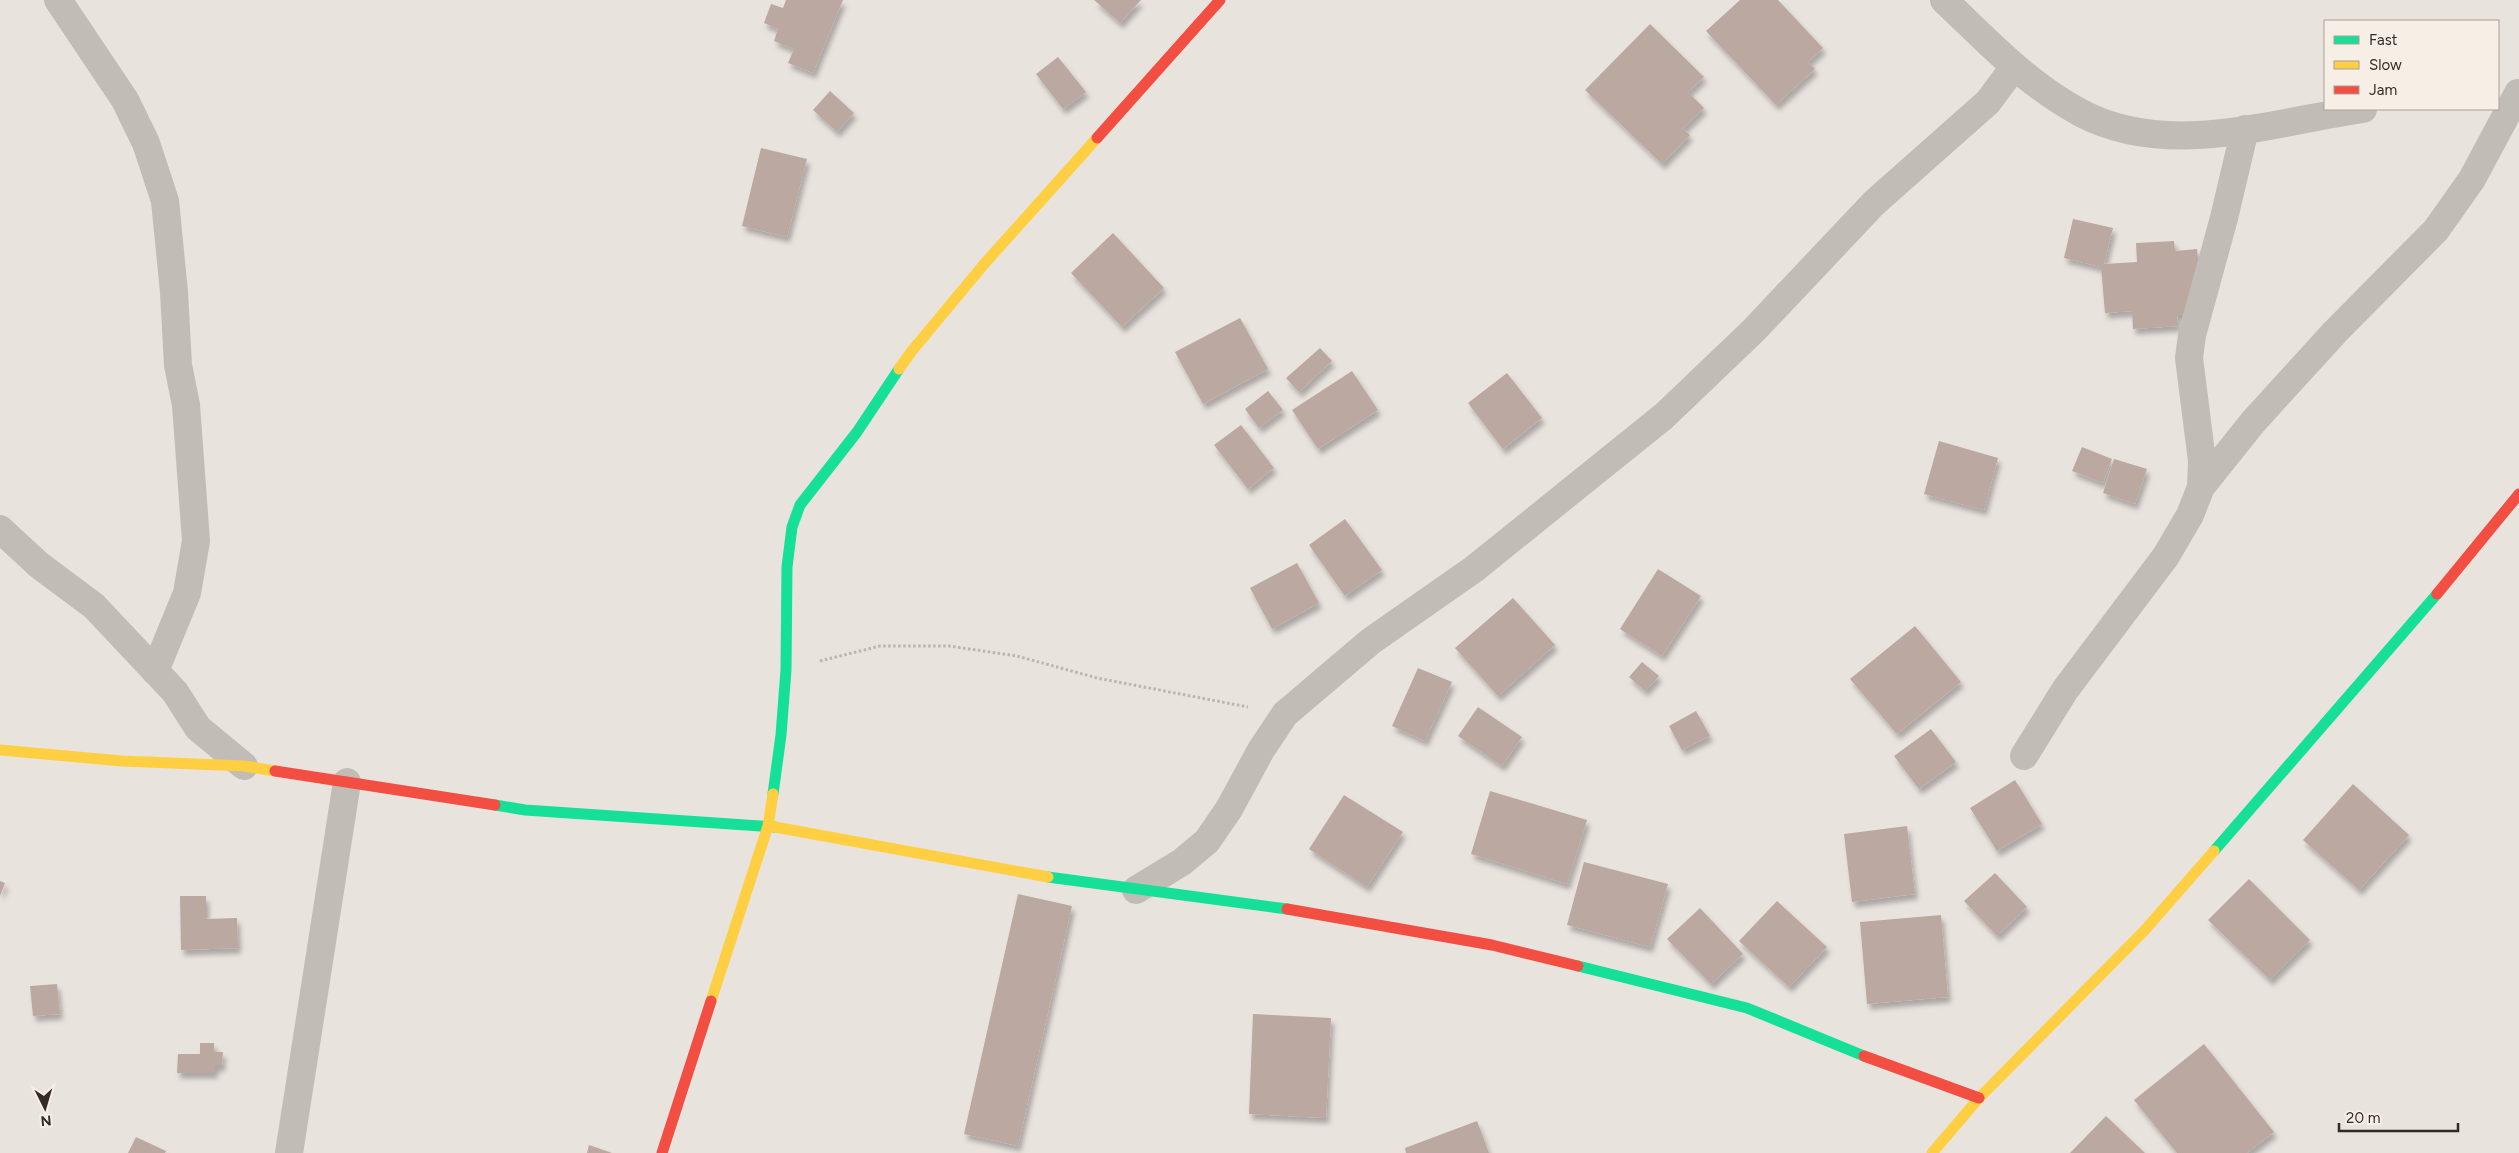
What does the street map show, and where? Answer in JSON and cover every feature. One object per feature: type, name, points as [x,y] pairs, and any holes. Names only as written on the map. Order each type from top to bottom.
[{"type":"street","points":[[58,0],[125,100],[146,143],[165,201],[174,292],[178,365],[186,405],[196,542],[187,593],[156,672]]},
{"type":"street","points":[[662,1153],[768,826],[781,735],[786,670],[787,566],[792,527],[800,504],[857,432],[912,352],[985,262],[1220,0]]},
{"type":"street","points":[[1944,0],[2014,67],[2081,113],[2121,127],[2162,134],[2207,134],[2357,110]]},
{"type":"street","points":[[1136,890],[1182,862],[1207,841],[1229,809],[1261,750],[1285,714],[1371,641],[1474,569],[1664,416],[1754,330],[1874,203],[1988,102],[2014,67]]},
{"type":"street","points":[[2024,756],[2065,690],[2166,556],[2190,515],[2201,487],[2253,422],[2335,332],[2436,230],[2472,180],[2512,94]]},
{"type":"street","points":[[2201,487],[2202,461],[2189,358],[2192,335],[2224,218],[2245,129]]},
{"type":"street","points":[[1932,1153],[1979,1098],[2144,931],[2453,576],[2519,494]]},
{"type":"street","points":[[0,529],[39,565],[94,606],[175,692],[198,728],[244,766]]},
{"type":"street","points":[[0,750],[122,761],[244,766],[525,810],[768,826],[1068,881],[1294,910],[1492,945],[1747,1008],[1834,1045],[1979,1098]]},
{"type":"street","points":[[289,1153],[347,782]]},
{"type":"path","points":[[786,670],[880,646],[949,646],[1017,656],[1097,678],[1285,714]]},
{"type":"building","points":[[786,0],[843,0],[813,73],[788,63],[794,49],[774,41],[778,29],[764,23],[771,4],[783,8]]},
{"type":"building","points":[[1094,0],[1141,0],[1120,23]]},
{"type":"building","points":[[1740,0],[1778,0],[1823,48],[1808,62],[1815,69],[1776,105],[1706,31]]},
{"type":"building","points":[[1650,24],[1704,77],[1688,92],[1704,108],[1683,129],[1690,135],[1662,164],[1585,90]]},
{"type":"building","points":[[1058,57],[1086,92],[1063,109],[1036,74]]},
{"type":"building","points":[[830,91],[854,113],[837,132],[813,110]]},
{"type":"building","points":[[761,148],[807,159],[787,237],[742,226]]},
{"type":"building","points":[[2073,219],[2113,228],[2104,264],[2137,262],[2136,243],[2174,241],[2175,251],[2197,249],[2199,268],[2195,269],[2195,314],[2177,315],[2178,326],[2133,329],[2132,311],[2105,313],[2101,267],[2064,258]]},
{"type":"building","points":[[1113,233],[1164,288],[1122,327],[1071,273]]},
{"type":"building","points":[[1240,318],[1268,369],[1203,404],[1175,352]]},
{"type":"building","points":[[1320,348],[1332,361],[1299,392],[1286,378]]},
{"type":"building","points":[[1352,371],[1378,410],[1318,449],[1292,410]]},
{"type":"building","points":[[1507,373],[1542,418],[1503,449],[1468,403]]},
{"type":"building","points":[[1268,391],[1283,410],[1259,428],[1245,409]]},
{"type":"building","points":[[1241,425],[1274,468],[1248,489],[1214,445]]},
{"type":"building","points":[[1939,441],[1998,458],[1984,510],[1924,494]]},
{"type":"building","points":[[2082,447],[2112,459],[2103,483],[2072,471]]},
{"type":"building","points":[[2114,459],[2147,469],[2135,504],[2103,493]]},
{"type":"building","points":[[1345,519],[1382,570],[1345,596],[1309,545]]},
{"type":"building","points":[[1297,563],[1319,603],[1272,629],[1250,588]]},
{"type":"building","points":[[1658,569],[1701,596],[1662,656],[1620,629]]},
{"type":"building","points":[[1513,598],[1555,645],[1498,696],[1455,648]]},
{"type":"building","points":[[1915,626],[1961,682],[1897,734],[1850,679]]},
{"type":"building","points":[[1642,662],[1659,676],[1645,691],[1629,677]]},
{"type":"building","points":[[1418,668],[1452,682],[1425,741],[1392,726]]},
{"type":"building","points":[[1478,707],[1522,737],[1502,766],[1458,736]]},
{"type":"building","points":[[1696,711],[1710,736],[1682,750],[1669,726]]},
{"type":"building","points":[[1931,729],[1956,762],[1919,789],[1894,756]]},
{"type":"building","points":[[2015,780],[2042,824],[1997,851],[1970,808]]},
{"type":"building","points":[[2353,784],[2409,835],[2359,890],[2303,840]]},
{"type":"building","points":[[1490,791],[1587,820],[1567,884],[1471,854]]},
{"type":"building","points":[[1344,795],[1403,832],[1367,887],[1309,849]]},
{"type":"building","points":[[1907,826],[1915,894],[1852,902],[1844,834]]},
{"type":"building","points":[[1584,862],[1668,884],[1650,947],[1567,925]]},
{"type":"building","points":[[1995,873],[2027,907],[1997,936],[1964,901]]},
{"type":"building","points":[[2249,879],[2310,940],[2270,980],[2208,920]]},
{"type":"building","points":[[0,881],[5,883],[0,896]]},
{"type":"building","points":[[1018,894],[1072,906],[1018,1146],[964,1134]]},
{"type":"building","points":[[180,896],[206,896],[206,919],[237,918],[238,948],[181,950]]},
{"type":"building","points":[[1777,901],[1827,947],[1789,987],[1739,941]]},
{"type":"building","points":[[1700,908],[1743,954],[1711,984],[1667,939]]},
{"type":"building","points":[[1941,915],[1948,997],[1867,1004],[1860,922]]},
{"type":"building","points":[[57,984],[60,1014],[33,1016],[30,986]]},
{"type":"building","points":[[1253,1014],[1331,1018],[1326,1118],[1249,1114]]},
{"type":"building","points":[[200,1043],[214,1043],[214,1052],[223,1052],[222,1066],[215,1066],[215,1073],[177,1073],[178,1054],[200,1054]]},
{"type":"building","points":[[2204,1044],[2274,1132],[2247,1153],[2177,1153],[2134,1100]]},
{"type":"building","points":[[2106,1116],[2145,1153],[2070,1153]]},
{"type":"building","points":[[1477,1121],[1489,1153],[1406,1153],[1405,1148]]},
{"type":"building","points":[[136,1137],[166,1151],[165,1153],[128,1153]]},
{"type":"building","points":[[589,1145],[612,1153],[587,1153]]},
{"type":"traffic: fast","points":[[773,794],[781,735],[786,670],[787,567],[792,527],[800,505],[857,432],[899,369]]},
{"type":"traffic: fast","points":[[2214,851],[2437,594]]},
{"type":"traffic: fast","points":[[495,805],[525,810],[775,827]]},
{"type":"traffic: fast","points":[[1048,877],[1287,909]]},
{"type":"traffic: fast","points":[[1578,966],[1747,1008],[1864,1056]]},
{"type":"traffic: slow","points":[[899,369],[985,263],[1097,138]]},
{"type":"traffic: slow","points":[[0,750],[122,761],[244,766],[275,771]]},
{"type":"traffic: slow","points":[[711,1001],[768,826],[773,794]]},
{"type":"traffic: slow","points":[[775,827],[1048,877]]},
{"type":"traffic: slow","points":[[1932,1153],[1979,1098],[2144,931],[2214,851]]},
{"type":"traffic: jam","points":[[1097,138],[1220,0]]},
{"type":"traffic: jam","points":[[2437,594],[2519,494]]},
{"type":"traffic: jam","points":[[275,771],[495,805]]},
{"type":"traffic: jam","points":[[1287,909],[1492,945],[1578,966]]},
{"type":"traffic: jam","points":[[662,1153],[711,1001]]},
{"type":"traffic: jam","points":[[1864,1056],[1979,1098]]}]
